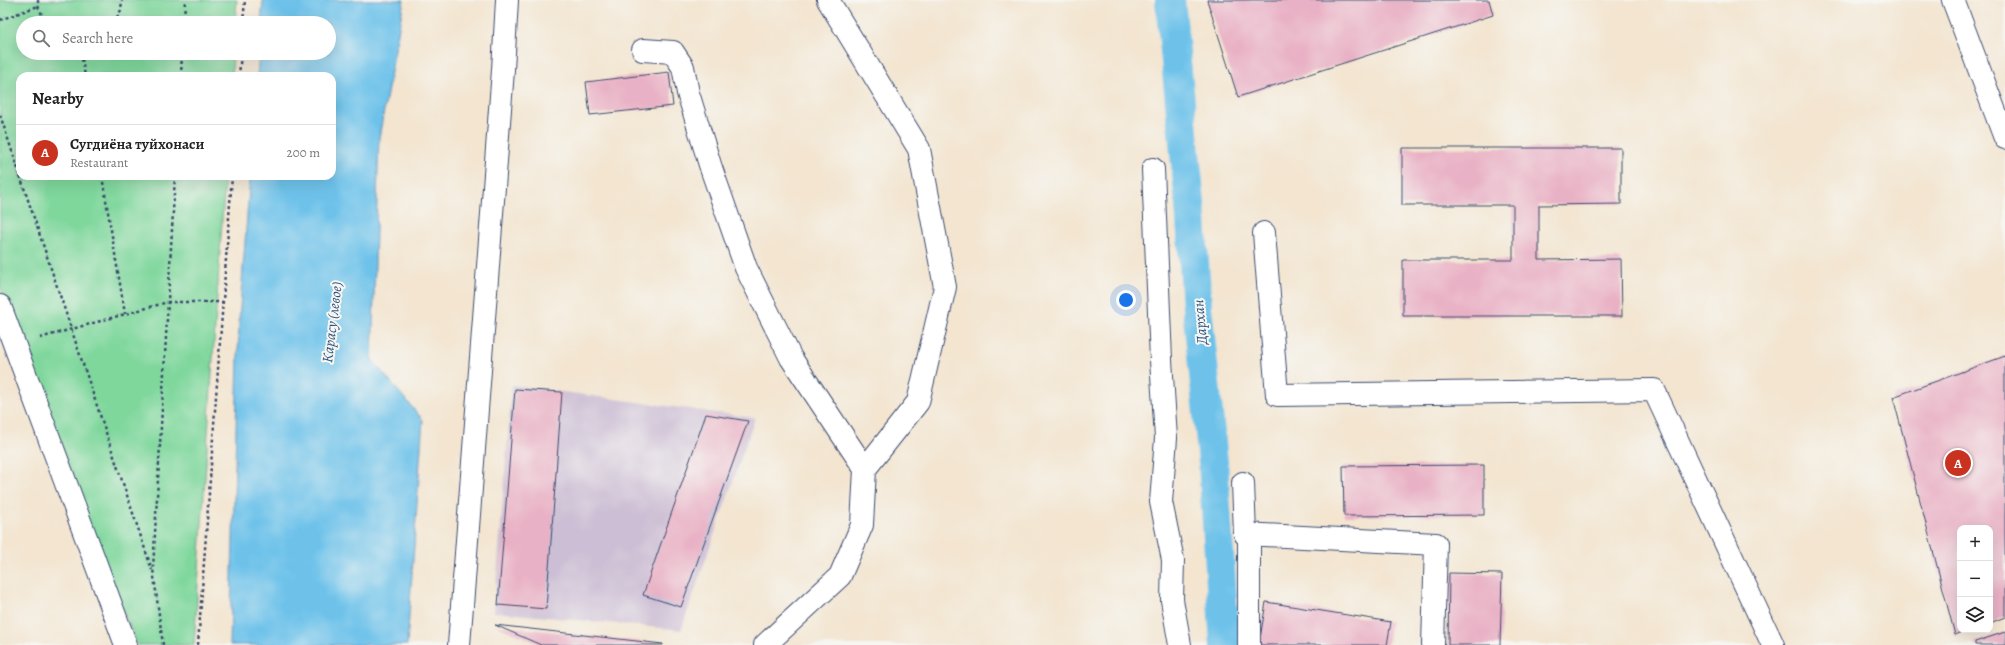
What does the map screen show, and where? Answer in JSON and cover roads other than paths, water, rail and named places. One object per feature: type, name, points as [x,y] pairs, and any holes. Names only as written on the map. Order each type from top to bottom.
[{"type":"street","points":[[459,645],[503,70],[506,0]]},
{"type":"street","points":[[765,645],[840,576],[862,524],[865,469],[918,402],[945,287],[920,149],[828,0]]},
{"type":"street","points":[[1953,0],[2005,138]]},
{"type":"street","points":[[643,50],[673,52],[683,67],[688,93],[711,168],[746,268],[791,358],[865,469]]},
{"type":"street","points":[[1153,168],[1161,360],[1166,438],[1161,502],[1173,560],[1172,600],[1180,645]]},
{"type":"street","points":[[1264,233],[1277,395],[1654,390],[1773,645]]},
{"type":"street","points":[[0,306],[126,645]]},
{"type":"street","points":[[1243,483],[1246,534],[1436,544],[1433,645]]},
{"type":"street","points":[[1249,534],[1249,645]]},
{"type":"water","name":"Карасу (левое)","points":[[263,0],[404,0],[379,138],[372,360],[423,420],[407,645],[230,645],[239,321],[250,180],[336,180],[336,72],[257,72],[258,60],[336,60],[336,16],[262,16]]},
{"type":"waterway","name":"Дархан","points":[[1170,0],[1190,204],[1197,307],[1213,462],[1225,645]]},
{"type":"place","name":"Сугдиёна туйхонаси","points":[[1958,463]]}]
